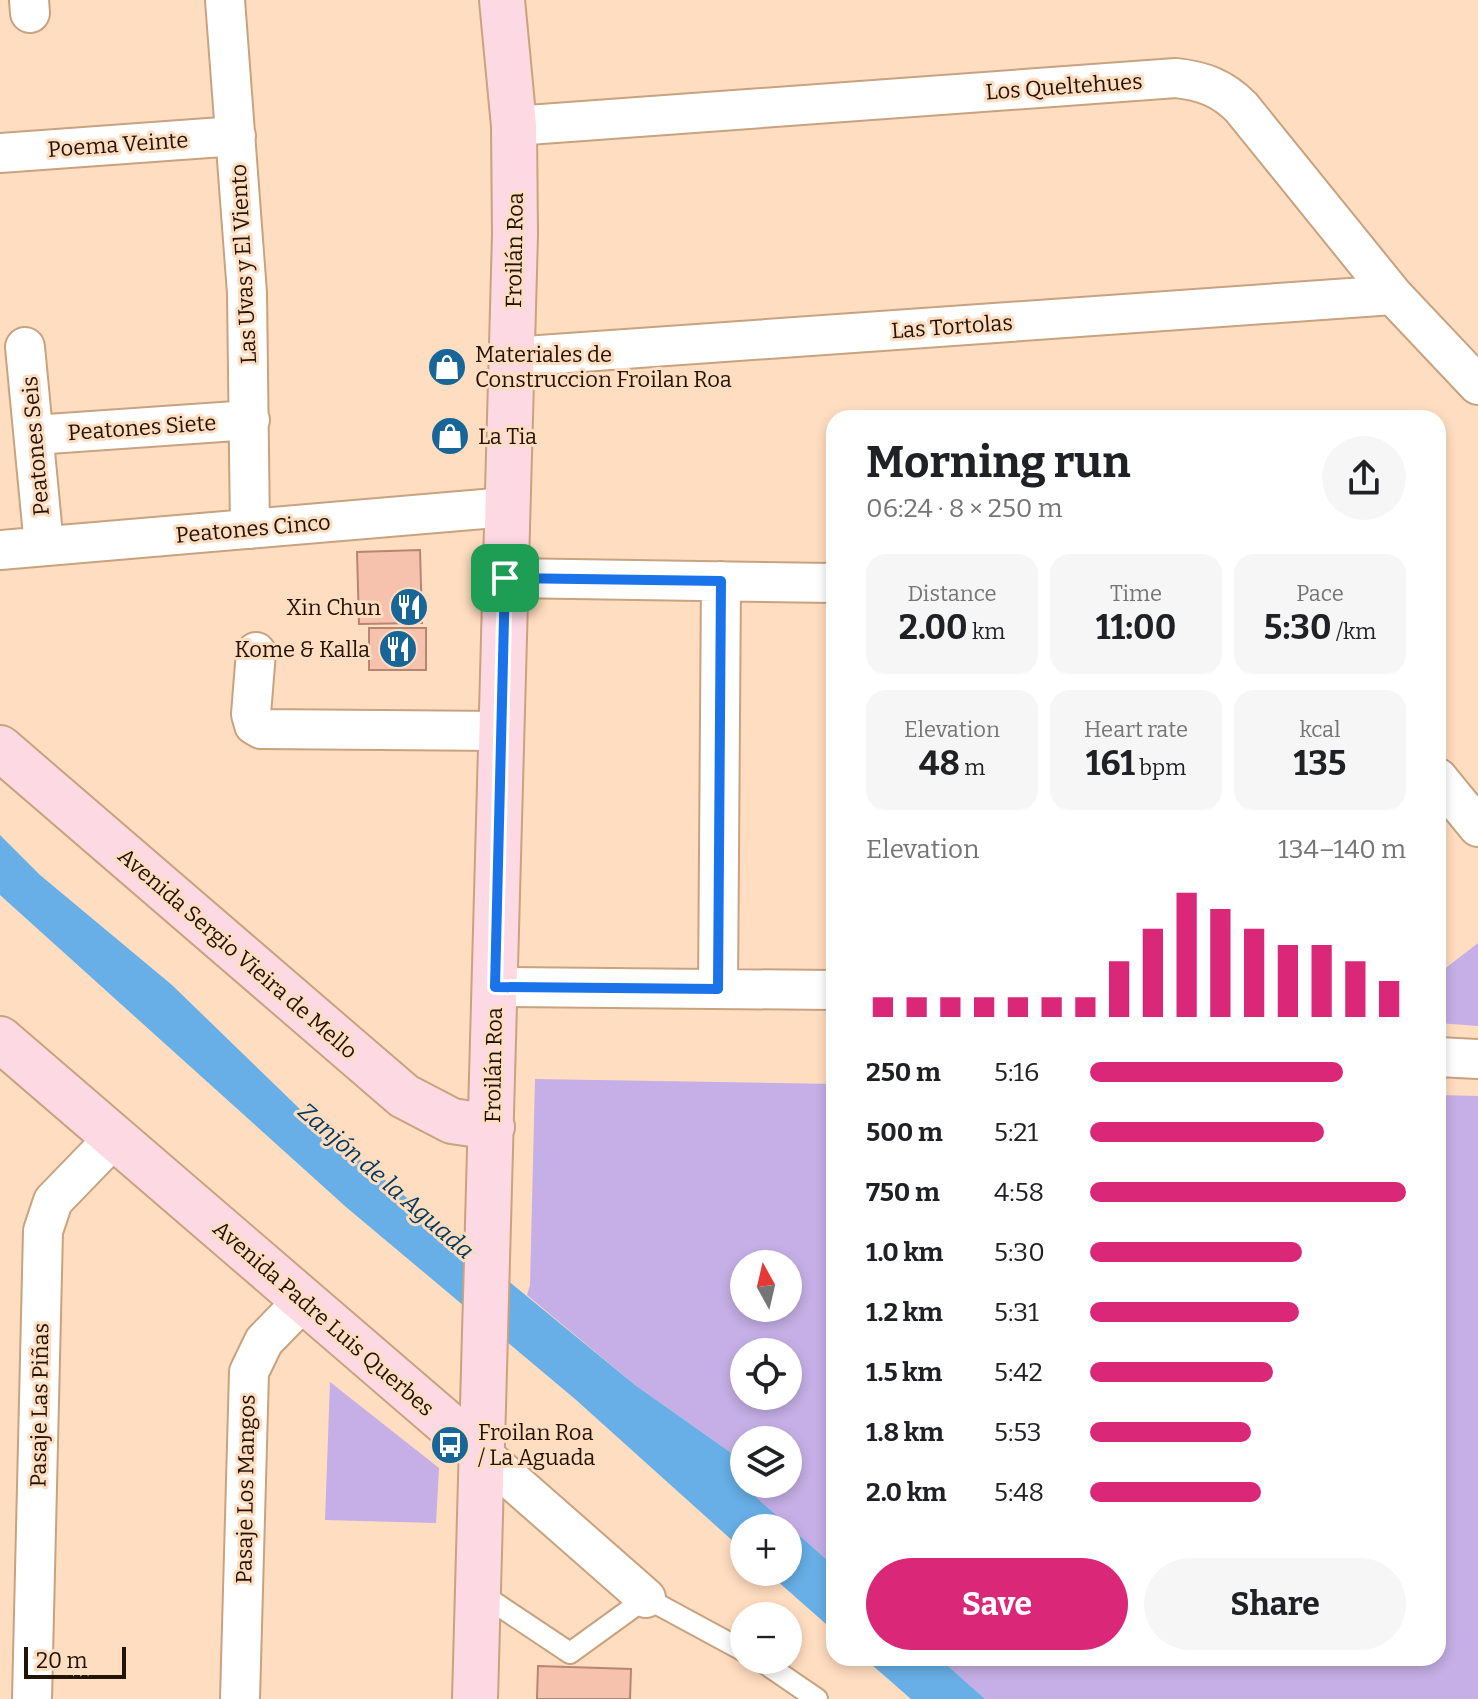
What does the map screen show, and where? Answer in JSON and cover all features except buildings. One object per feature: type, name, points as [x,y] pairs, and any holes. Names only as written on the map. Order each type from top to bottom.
[{"type":"main road","name":"Froilán Roa","points":[[475,1699],[511,357],[514,126],[502,0]]},
{"type":"main road","name":"Avenida Sergio Vieira de Mello","points":[[0,748],[404,1096],[452,1121],[492,1127]]},
{"type":"main road","name":"Avenida Padre Luis Querbes","points":[[0,1039],[481,1453]]},
{"type":"street","name":"Las Uvas y El Viento","points":[[225,0],[247,293],[250,529]]},
{"type":"street","name":"Los Queltehues","points":[[514,126],[1160,79],[1196,80],[1216,87],[1241,107],[1393,295],[1478,385]]},
{"type":"street","name":"Poema Veinte","points":[[0,153],[236,136]]},
{"type":"street","name":"Las Tortolas","points":[[511,357],[1393,295]]},
{"type":"street","name":"Peatones Seis","points":[[25,347],[44,546]]},
{"type":"street","name":"Peatones Siete","points":[[34,435],[250,420]]},
{"type":"street","name":"Peatones Cinco","points":[[0,550],[507,507]]},
{"type":"street","points":[[505,578],[826,583]]},
{"type":"street","points":[[718,989],[721,581]]},
{"type":"street","points":[[256,652],[251,714],[254,725],[261,729],[501,731]]},
{"type":"street","points":[[1446,788],[1478,827]]},
{"type":"street","points":[[495,987],[826,990]]},
{"type":"street","points":[[1446,1057],[1478,1059]]},
{"type":"street","name":"Pasaje Las Piñas","points":[[32,1699],[45,1221],[61,1192],[115,1137]]},
{"type":"street","name":"Pasaje Los Mangos","points":[[240,1699],[249,1372],[264,1341],[304,1300]]},
{"type":"street","name":"Avenida Padre Luis Querbes","points":[[481,1453],[646,1598]]},
{"type":"lane","points":[[477,1591],[570,1660],[646,1598],[730,1643]]},
{"type":"lane","points":[[780,1674],[817,1699]]},
{"type":"shaded area","points":[[1478,943],[1478,1026],[1446,1024],[1446,968]]},
{"type":"shaded area","points":[[535,1079],[826,1084],[826,1559],[802,1538],[802,1514],[774,1514],[756,1498],[802,1498],[802,1426],[730,1426],[730,1452],[635,1385],[527,1295],[530,1285]]},
{"type":"shaded area","points":[[1446,1095],[1478,1096],[1478,1699],[985,1699],[948,1666],[1446,1666]]},
{"type":"shaded area","points":[[330,1382],[439,1468],[436,1523],[325,1520]]},
{"type":"water","name":"Zanjón de la Aguada","points":[[0,835],[40,875],[172,985],[306,1115],[635,1385],[730,1452],[730,1498],[757,1498],[775,1514],[730,1514],[730,1538],[575,1399],[346,1207],[0,895]]},
{"type":"water","points":[[802,1538],[826,1559],[826,1624],[783,1586],[802,1586]]},
{"type":"water","points":[[873,1666],[948,1666],[985,1699],[911,1699]]},
{"type":"place","name":"Materiales de Construccion Froilan Roa","points":[[447,367]]},
{"type":"place","name":"La Tia","points":[[450,436]]},
{"type":"place","name":"Xin Chun","points":[[409,607]]},
{"type":"place","name":"Kome & Kalla","points":[[398,649]]},
{"type":"place","name":"Froilan Roa / La Aguada","points":[[450,1445]]},
{"type":"route","points":[[505,578],[721,581],[718,989],[495,987],[505,578]]}]
